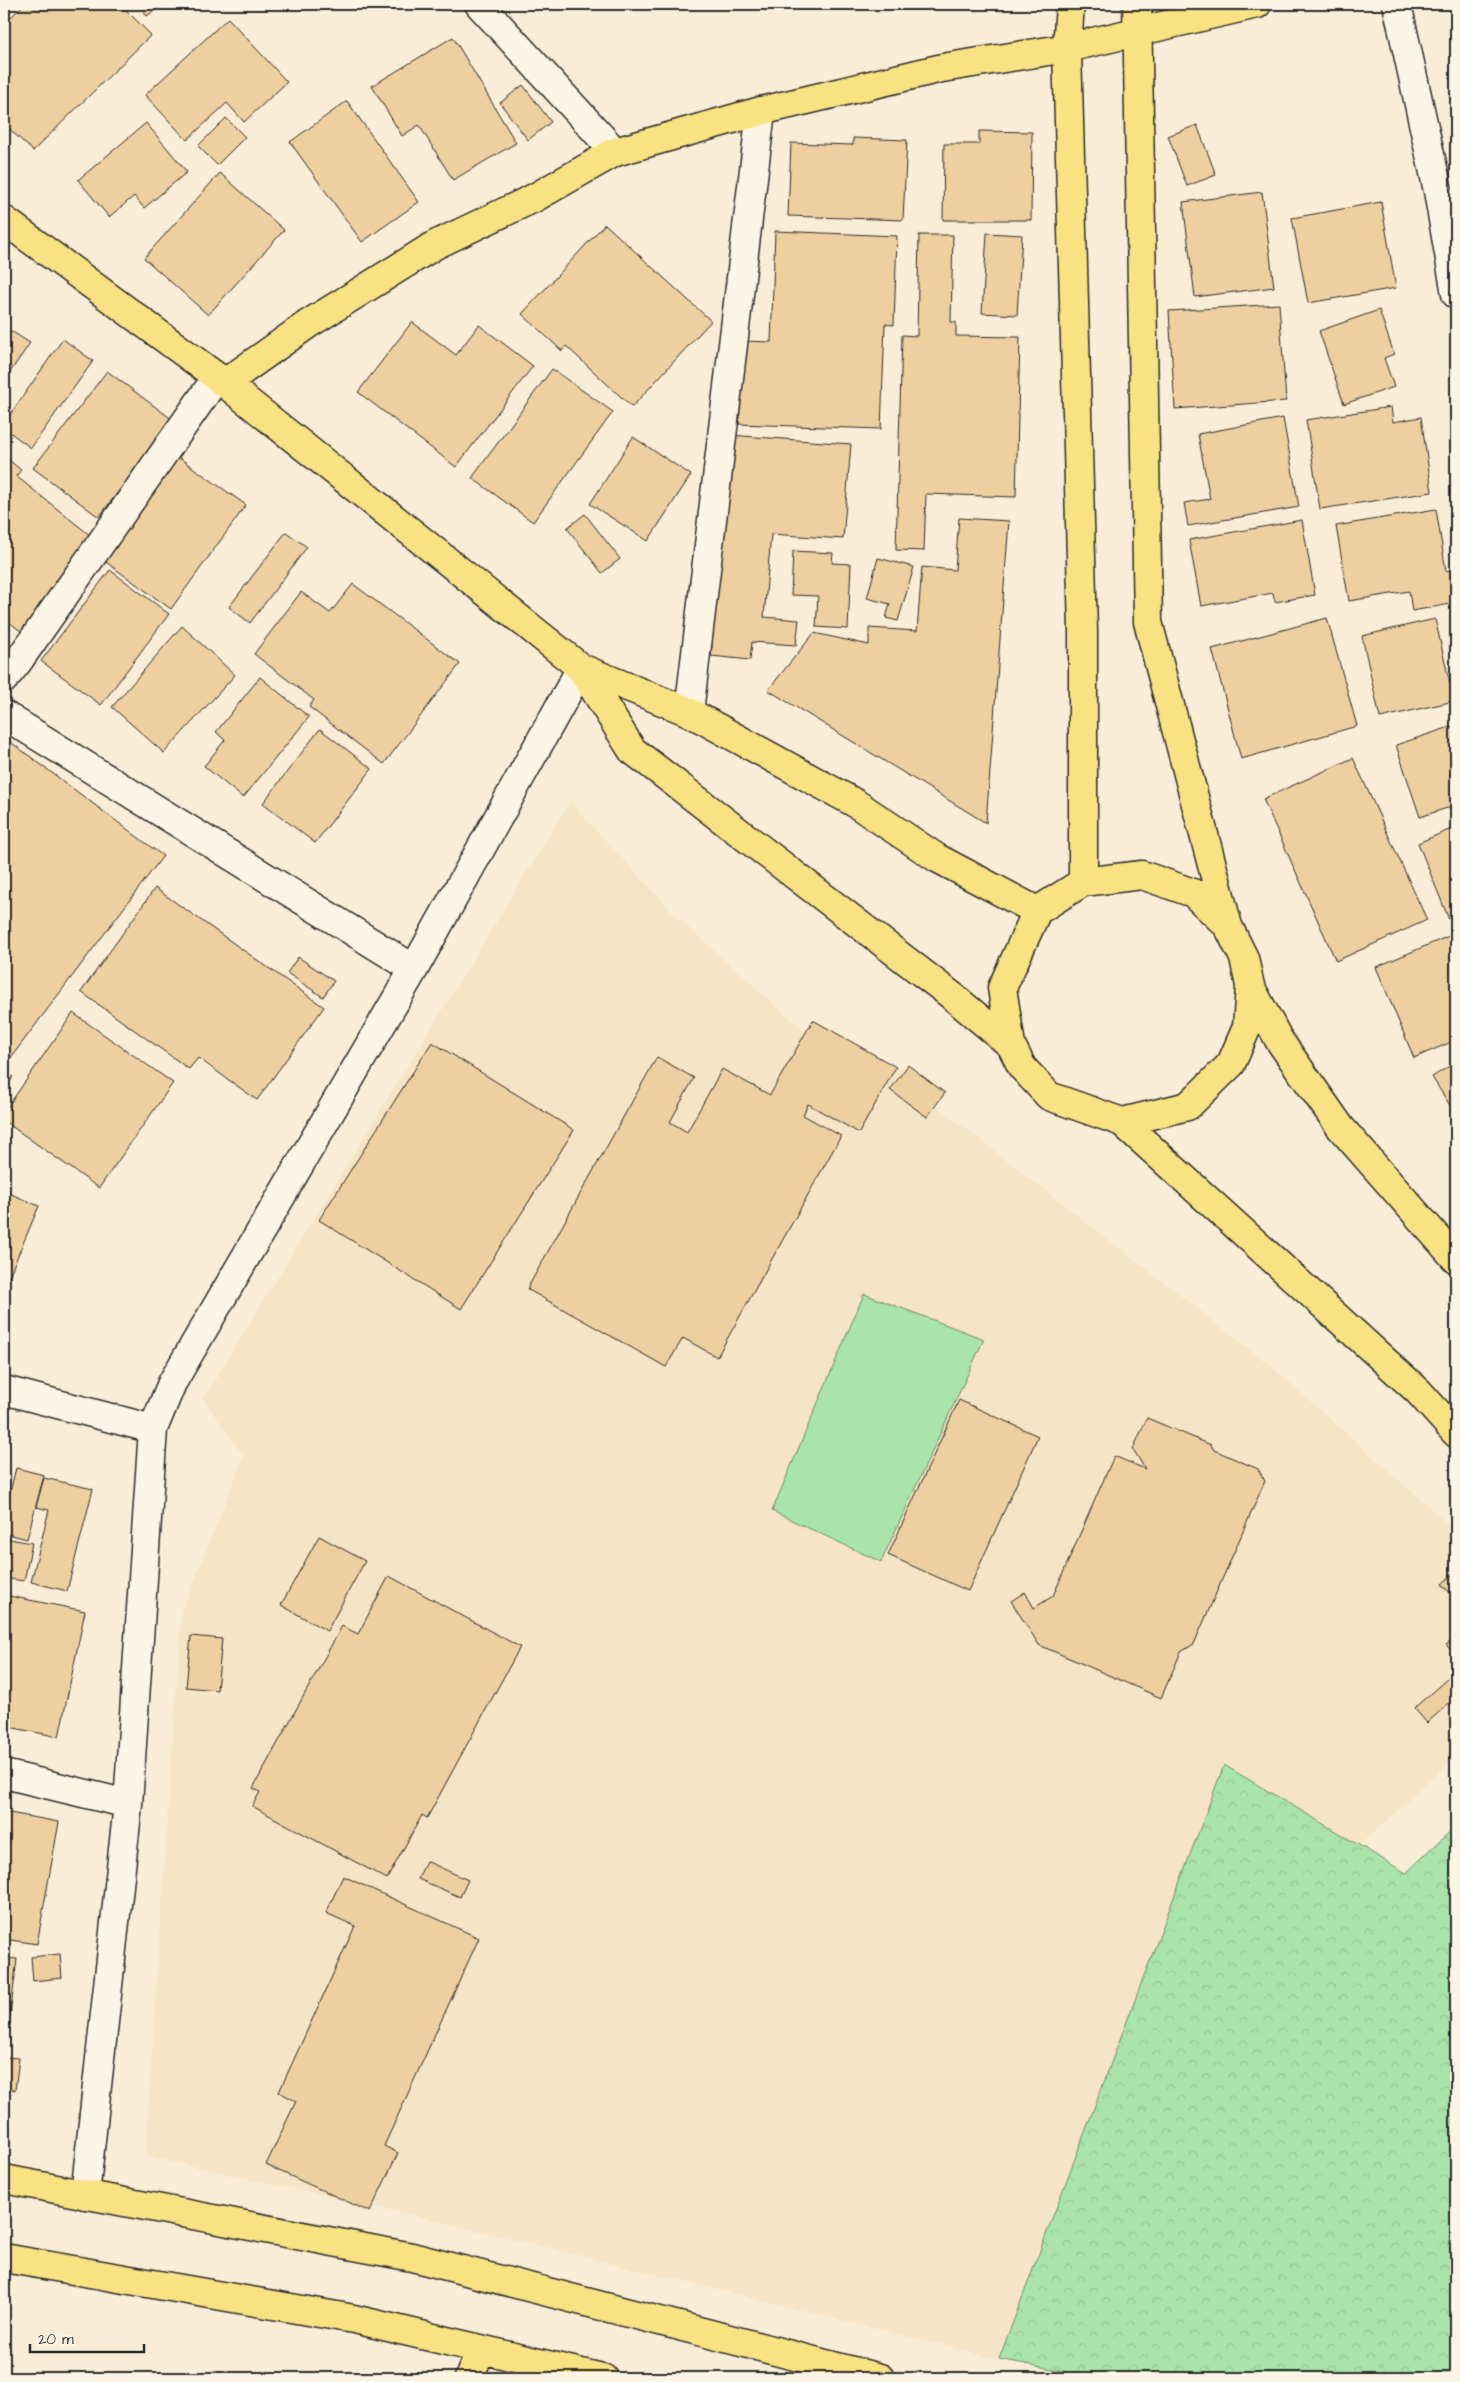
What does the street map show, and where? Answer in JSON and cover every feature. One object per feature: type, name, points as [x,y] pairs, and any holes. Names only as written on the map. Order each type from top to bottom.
[{"type":"main road","points":[[1070,4],[1067,48],[1082,631],[1083,882]]},
{"type":"main road","points":[[1137,4],[1148,622],[1228,926],[1244,958],[1250,986],[1279,1040],[1341,1128],[1456,1259]]},
{"type":"main road","points":[[221,380],[435,245],[534,198],[615,152],[761,110],[942,68],[1067,48],[1257,4]]},
{"type":"main road","points":[[4,220],[221,380],[581,668],[688,712],[855,803],[937,858],[1037,911]]},
{"type":"main road","points":[[581,668],[632,750],[952,995],[1011,1045]]},
{"type":"main road","points":[[1228,926],[1193,893],[1142,875],[1083,882],[1037,911],[1002,988],[1011,1045],[1022,1067],[1049,1096],[1122,1122],[1418,1392],[1456,1433]]},
{"type":"main road","points":[[1122,1122],[1188,1106],[1231,1064],[1247,1027],[1250,986]]},
{"type":"main road","points":[[4,2179],[412,2257],[880,2378]]},
{"type":"main road","points":[[4,2258],[354,2319],[481,2349],[552,2372],[603,2378]]},
{"type":"main road","points":[[469,2378],[481,2349]]},
{"type":"street","points":[[479,4],[615,152]]},
{"type":"street","points":[[1396,4],[1447,192],[1456,294]]},
{"type":"street","points":[[688,712],[761,110]]},
{"type":"street","points":[[8,665],[221,380]]},
{"type":"street","points":[[85,2195],[128,1804],[153,1429],[172,1383],[414,969],[581,668]]},
{"type":"street","points":[[4,715],[414,969]]},
{"type":"street","points":[[4,1390],[153,1429]]},
{"type":"street","points":[[4,1774],[128,1804]]},
{"type":"shaded area","points":[[570,802],[683,923],[857,1078],[911,1066],[929,1100],[1270,1365],[1456,1531],[1456,1756],[1360,1845],[1224,1765],[999,2359],[427,2218],[145,2156],[181,1613],[244,1456],[203,1399]]},
{"type":"green space","points":[[864,1294],[984,1339],[881,1562],[772,1511]]},
{"type":"green space","points":[[1224,1765],[1406,1873],[1456,1826],[1456,2378],[1100,2378],[999,2359]]},
{"type":"building","points":[[24,4],[120,4],[151,35],[33,151],[4,124],[4,24]]},
{"type":"building","points":[[138,4],[164,4],[147,16]]},
{"type":"building","points":[[228,18],[287,82],[244,122],[227,103],[187,140],[145,95]]},
{"type":"building","points":[[453,37],[516,143],[453,180],[419,125],[402,136],[372,86]]},
{"type":"building","points":[[523,85],[551,122],[528,140],[500,103]]},
{"type":"building","points":[[347,101],[419,202],[362,242],[290,142]]},
{"type":"building","points":[[226,118],[245,137],[217,165],[198,146]]},
{"type":"building","points":[[146,123],[187,172],[144,208],[134,196],[109,217],[78,180]]},
{"type":"building","points":[[1197,125],[1216,175],[1187,186],[1168,136]]},
{"type":"building","points":[[979,131],[1032,132],[1031,220],[943,220],[944,144],[979,144]]},
{"type":"building","points":[[853,138],[907,140],[903,220],[788,216],[791,143],[853,145]]},
{"type":"building","points":[[220,173],[284,230],[208,315],[144,258]]},
{"type":"building","points":[[1262,192],[1274,287],[1195,297],[1183,202]]},
{"type":"building","points":[[1381,202],[1396,288],[1308,303],[1292,218]]},
{"type":"building","points":[[605,224],[711,321],[632,407],[566,346],[562,351],[522,314]]},
{"type":"building","points":[[775,231],[897,236],[894,325],[885,324],[881,429],[739,424],[742,341],[771,342]]},
{"type":"building","points":[[987,233],[1022,235],[1017,315],[982,313]]},
{"type":"building","points":[[919,235],[953,235],[951,322],[956,322],[956,336],[1020,337],[1016,497],[926,494],[924,551],[896,550],[902,335],[917,336]]},
{"type":"building","points":[[1279,304],[1286,401],[1175,409],[1169,311]]},
{"type":"building","points":[[1379,310],[1394,354],[1384,358],[1394,387],[1344,404],[1319,331]]},
{"type":"building","points":[[412,322],[456,355],[479,325],[533,366],[456,467],[358,392]]},
{"type":"building","points":[[11,331],[30,343],[4,381],[4,341]]},
{"type":"building","points":[[63,339],[93,361],[31,448],[4,428],[4,423]]},
{"type":"building","points":[[552,369],[613,412],[533,522],[472,478]]},
{"type":"building","points":[[107,371],[173,420],[99,517],[33,468]]},
{"type":"building","points":[[1391,407],[1393,422],[1421,417],[1432,492],[1320,509],[1306,420]]},
{"type":"building","points":[[1283,418],[1299,507],[1188,526],[1184,503],[1210,499],[1198,434]]},
{"type":"building","points":[[729,435],[851,444],[843,539],[771,534],[764,617],[799,620],[796,645],[752,642],[750,660],[711,656]]},
{"type":"building","points":[[633,437],[691,475],[648,541],[590,504]]},
{"type":"building","points":[[4,456],[21,470],[16,476],[96,540],[22,632],[4,618]]},
{"type":"building","points":[[178,457],[246,505],[171,609],[103,560]]},
{"type":"building","points":[[1436,509],[1446,571],[1456,569],[1456,603],[1412,611],[1409,591],[1349,601],[1336,526]]},
{"type":"building","points":[[585,514],[620,559],[602,573],[567,528]]},
{"type":"building","points":[[959,518],[1009,521],[986,823],[768,690],[814,633],[869,645],[869,628],[917,631],[922,567],[955,570]]},
{"type":"building","points":[[1302,520],[1315,595],[1275,602],[1273,593],[1201,606],[1189,540]]},
{"type":"building","points":[[286,532],[307,547],[250,623],[229,607]]},
{"type":"building","points":[[793,551],[833,553],[832,563],[851,564],[848,629],[816,627],[818,596],[791,595]]},
{"type":"building","points":[[878,558],[914,567],[898,621],[886,618],[890,604],[867,598]]},
{"type":"building","points":[[110,570],[169,614],[101,705],[41,661]]},
{"type":"building","points":[[353,584],[460,664],[384,764],[309,707],[314,700],[254,654],[301,592],[330,613]]},
{"type":"building","points":[[1327,618],[1357,726],[1241,759],[1212,649]]},
{"type":"building","points":[[1435,619],[1454,701],[1380,718],[1362,636]]},
{"type":"building","points":[[182,626],[235,675],[164,753],[112,707]]},
{"type":"building","points":[[260,677],[309,717],[243,798],[204,766],[225,740],[216,732]]},
{"type":"building","points":[[1456,725],[1456,805],[1420,817],[1396,745]]},
{"type":"building","points":[[320,729],[372,769],[315,843],[263,803]]},
{"type":"building","points":[[4,737],[163,856],[6,1064],[4,1062]]},
{"type":"building","points":[[1353,758],[1427,920],[1336,961],[1263,799]]},
{"type":"building","points":[[1456,827],[1456,925],[1452,927],[1418,843]]},
{"type":"building","points":[[155,888],[324,1007],[257,1100],[198,1058],[189,1069],[81,992]]},
{"type":"building","points":[[1456,933],[1456,1040],[1414,1058],[1376,967]]},
{"type":"building","points":[[298,957],[334,981],[323,997],[287,973]]},
{"type":"building","points":[[73,1013],[173,1083],[99,1188],[4,1121],[4,1112]]},
{"type":"building","points":[[813,1020],[896,1067],[859,1133],[808,1104],[803,1115],[841,1136],[717,1357],[683,1338],[666,1367],[527,1289],[657,1057],[694,1078],[670,1122],[687,1132],[722,1069],[770,1095]]},
{"type":"building","points":[[432,1042],[574,1130],[461,1309],[319,1220]]},
{"type":"building","points":[[1456,1062],[1456,1115],[1432,1077]]},
{"type":"building","points":[[908,1065],[945,1093],[927,1117],[890,1090]]},
{"type":"building","points":[[4,1071],[13,1077],[4,1090]]},
{"type":"building","points":[[4,1191],[39,1206],[4,1288]]},
{"type":"building","points":[[959,1400],[1038,1436],[968,1591],[888,1555]]},
{"type":"building","points":[[1147,1418],[1211,1445],[1214,1450],[1258,1469],[1265,1481],[1194,1644],[1181,1652],[1161,1698],[1039,1645],[1011,1601],[1025,1592],[1034,1608],[1053,1596],[1114,1456],[1145,1469],[1133,1449]]},
{"type":"building","points":[[16,1468],[44,1475],[27,1539],[4,1533],[4,1515]]},
{"type":"building","points":[[44,1478],[93,1489],[67,1591],[31,1582],[49,1510],[36,1507]]},
{"type":"building","points":[[319,1536],[365,1561],[327,1631],[281,1605]]},
{"type":"building","points":[[4,1538],[32,1543],[24,1581],[4,1578]]},
{"type":"building","points":[[1456,1571],[1456,1600],[1442,1584]]},
{"type":"building","points":[[389,1576],[520,1647],[427,1818],[422,1815],[387,1879],[252,1806],[260,1792],[253,1788],[342,1626],[358,1634]]},
{"type":"building","points":[[4,1595],[85,1611],[59,1737],[4,1726]]},
{"type":"building","points":[[191,1636],[222,1639],[217,1690],[186,1687]]},
{"type":"building","points":[[1456,1637],[1456,1656],[1446,1645]]},
{"type":"building","points":[[1456,1671],[1456,1697],[1427,1723],[1414,1708]]},
{"type":"building","points":[[4,1812],[59,1822],[37,1944],[4,1939]]},
{"type":"building","points":[[426,1861],[468,1880],[460,1897],[418,1879]]},
{"type":"building","points":[[343,1876],[479,1938],[384,2146],[398,2153],[370,2212],[266,2165],[296,2101],[279,2092],[355,1926],[326,1913]]},
{"type":"building","points":[[60,1954],[62,1978],[33,1981],[31,1957]]},
{"type":"building","points":[[4,1958],[17,1959],[5,2057],[19,2058],[15,2090],[4,2088]]}]
